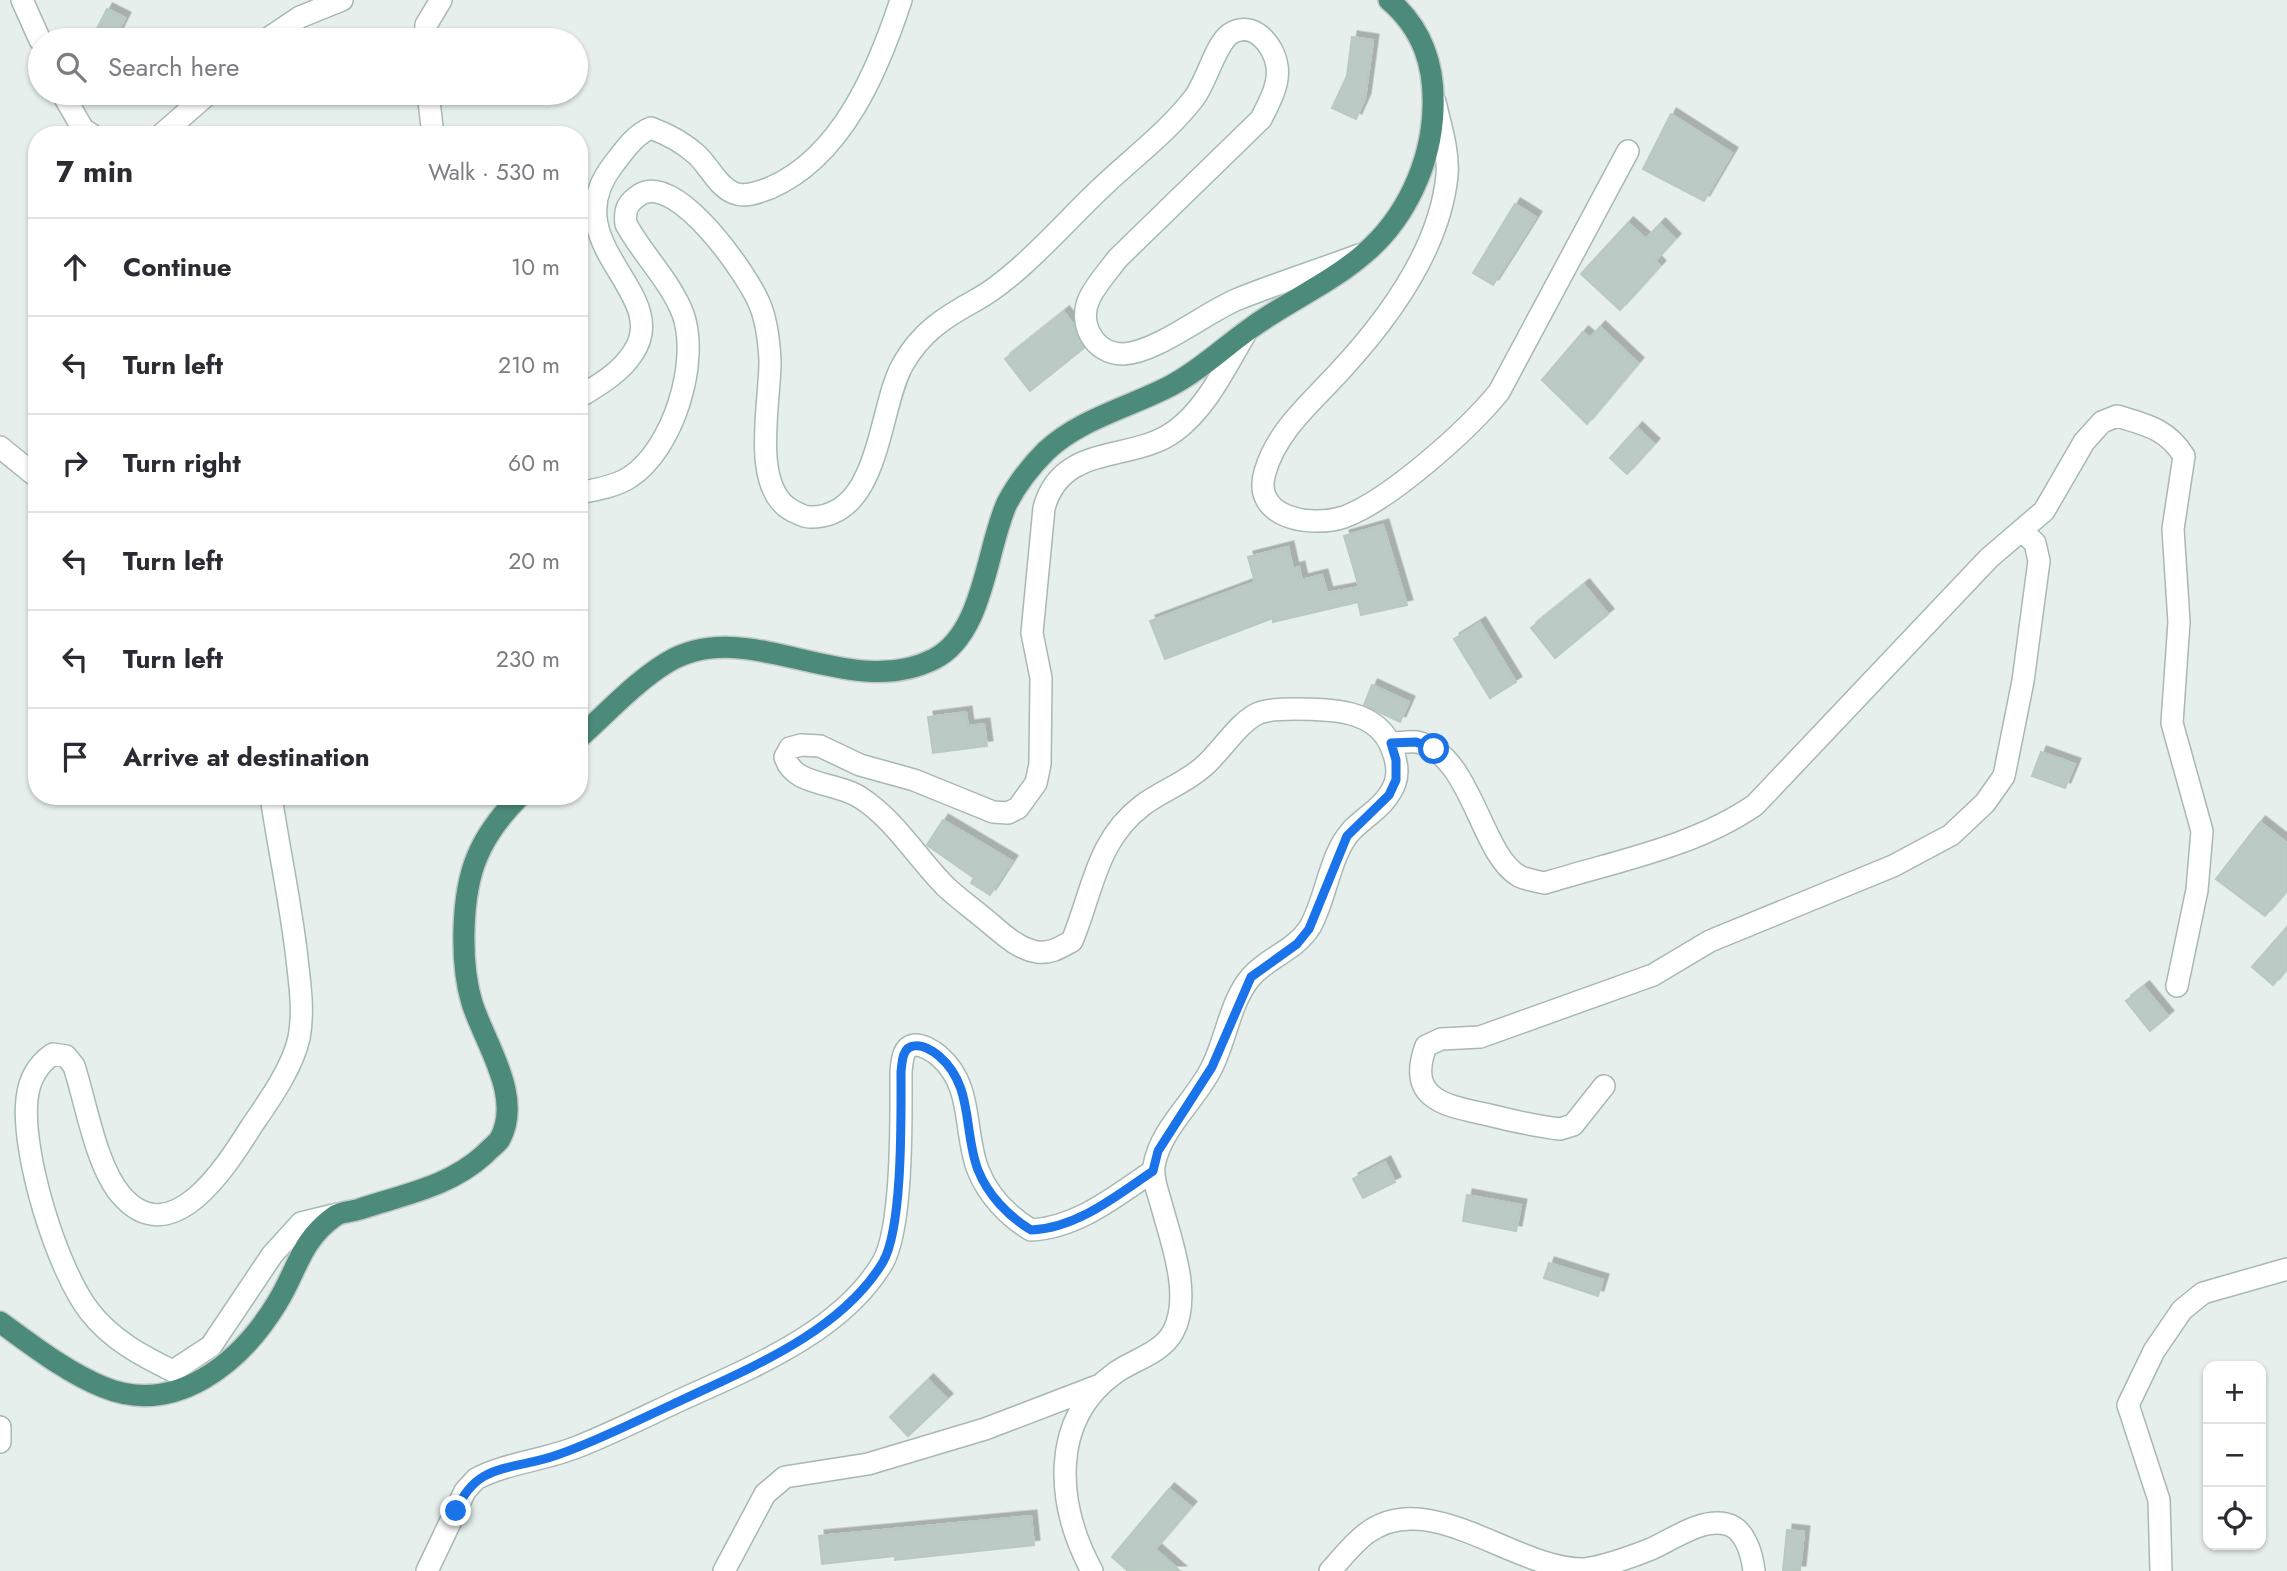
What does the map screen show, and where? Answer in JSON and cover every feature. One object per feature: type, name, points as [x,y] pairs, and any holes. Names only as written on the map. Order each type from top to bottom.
[{"type":"highway","points":[[588,730],[668,662],[692,652],[716,648],[746,649],[830,668],[881,673],[914,669],[940,656],[963,631],[978,600],[992,544],[1007,503],[1023,477],[1048,449],[1117,408],[1176,383],[1221,354],[1248,330],[1365,253],[1395,221],[1416,183],[1428,153],[1434,96],[1433,69],[1419,33],[1403,11],[1389,0]]},
{"type":"highway","points":[[0,1322],[45,1354],[104,1388],[154,1395],[179,1391],[205,1380],[237,1354],[277,1303],[299,1255],[313,1235],[338,1214],[448,1181],[476,1162],[499,1140],[509,1107],[469,989],[464,961],[468,896],[482,846],[513,805]]},
{"type":"street","points":[[22,0],[35,28]]},
{"type":"street","points":[[284,28],[300,17],[342,0]]},
{"type":"street","points":[[426,28],[441,0]]},
{"type":"street","points":[[588,391],[620,368],[635,352],[640,330],[638,306],[596,228],[593,211],[601,181],[629,145],[640,132],[651,128],[662,132],[696,154],[732,192],[745,196],[796,176],[810,164],[861,96],[901,0]]},
{"type":"street","points":[[588,490],[629,478],[660,448],[676,412],[685,369],[688,330],[681,310],[626,224],[625,211],[631,201],[646,192],[659,191],[676,197],[697,216],[760,304],[767,330],[770,362],[765,408],[771,487],[785,507],[808,518],[831,514],[854,498],[876,455],[901,368],[919,339],[951,312],[996,287],[1174,120],[1203,85],[1220,46],[1229,35],[1243,29],[1257,33],[1270,46],[1278,68],[1274,91],[1266,110],[1261,119],[1118,258],[1102,279],[1089,299],[1085,319],[1092,339],[1104,351],[1124,354],[1146,349],[1237,300],[1365,253]]},
{"type":"street","points":[[1434,96],[1443,136],[1447,173],[1434,228],[1384,320],[1288,427],[1265,468],[1260,488],[1264,497],[1279,511],[1305,523],[1333,521],[1382,498],[1478,417],[1499,392],[1628,151]]},
{"type":"street","points":[[69,105],[81,126]]},
{"type":"street","points":[[172,126],[196,105]]},
{"type":"street","points":[[429,105],[432,126]]},
{"type":"street","points":[[724,1571],[765,1494],[785,1477],[868,1464],[985,1429],[1102,1384],[1153,1352],[1172,1335],[1179,1314],[1180,1287],[1153,1171],[1158,1151],[1212,1067],[1251,977],[1297,944],[1309,929],[1347,836],[1389,795],[1396,780],[1396,760],[1391,743],[1369,721],[1350,713],[1326,709],[1278,709],[1258,713],[1200,770],[1143,805],[1118,828],[1100,857],[1072,941],[1054,951],[1037,952],[1013,943],[947,887],[887,821],[861,798],[832,784],[802,778],[788,768],[785,757],[790,748],[802,745],[820,746],[860,765],[914,780],[993,812],[1008,813],[1018,808],[1036,783],[1040,764],[1041,678],[1032,633],[1044,508],[1049,489],[1074,467],[1130,447],[1160,442],[1178,429],[1217,381],[1248,330]]},
{"type":"street","points":[[1391,743],[1416,742],[1434,749],[1450,763],[1509,868],[1530,880],[1545,883],[1699,837],[1729,823],[1755,805],[1989,558],[2044,511],[2084,442],[2102,422],[2117,416],[2159,429],[2173,439],[2184,456],[2173,528],[2179,622],[2172,723],[2202,831],[2197,890],[2177,986]]},
{"type":"street","points":[[0,447],[28,470]]},
{"type":"street","points":[[1604,1086],[1573,1125],[1560,1129],[1449,1108],[1433,1098],[1423,1082],[1419,1064],[1426,1046],[1441,1039],[1480,1037],[1653,975],[1710,942],[1893,866],[1951,835],[1985,803],[2004,776],[2023,681],[2039,561],[2035,543],[2023,531]]},
{"type":"street","points":[[273,805],[290,893],[302,1005],[299,1040],[262,1111],[216,1182],[188,1204],[160,1215],[141,1210],[121,1195],[106,1171],[74,1066],[66,1056],[53,1054],[37,1069],[27,1099],[32,1166],[61,1261],[89,1310],[108,1332],[148,1360],[173,1371],[211,1346],[272,1255],[301,1223],[338,1214]]},
{"type":"street","points":[[427,1571],[465,1490],[476,1479],[590,1442],[699,1391],[809,1334],[854,1297],[883,1261],[890,1242],[898,1187],[901,1072],[903,1055],[908,1048],[914,1045],[924,1047],[950,1066],[969,1114],[978,1170],[1000,1204],[1031,1230],[1051,1229],[1077,1219],[1108,1202],[1153,1171]]},
{"type":"street","points":[[2161,1571],[2159,1500],[2128,1405],[2154,1351],[2182,1310],[2203,1293],[2287,1269]]},
{"type":"street","points":[[1092,1571],[1079,1547],[1067,1504],[1063,1471],[1067,1439],[1081,1411],[1102,1384]]},
{"type":"street","points":[[0,1427],[0,1442]]},
{"type":"street","points":[[1331,1571],[1370,1531],[1394,1521],[1443,1522],[1530,1562],[1584,1569],[1650,1550],[1705,1525],[1726,1524],[1738,1531],[1748,1545],[1754,1571]]},
{"type":"building","points":[[107,9],[125,18],[120,28],[97,28]]},
{"type":"building","points":[[1352,37],[1373,40],[1365,99],[1356,119],[1332,108],[1347,76]]},
{"type":"building","points":[[1671,114],[1732,153],[1704,201],[1643,169]]},
{"type":"building","points":[[1515,204],[1536,217],[1493,285],[1473,273]]},
{"type":"building","points":[[1628,223],[1646,239],[1660,224],[1675,239],[1655,261],[1660,266],[1620,310],[1581,274]]},
{"type":"building","points":[[1064,312],[1084,348],[1030,391],[1005,359]]},
{"type":"building","points":[[1600,327],[1638,363],[1587,424],[1542,380],[1583,332],[1590,338]]},
{"type":"building","points":[[1637,428],[1654,444],[1627,474],[1610,458]]},
{"type":"building","points":[[1383,525],[1407,605],[1361,615],[1358,602],[1273,622],[1273,618],[1165,659],[1150,621],[1255,582],[1248,557],[1288,547],[1293,569],[1299,567],[1302,580],[1322,575],[1327,593],[1359,587],[1344,536]]},
{"type":"building","points":[[1584,585],[1608,614],[1555,658],[1531,628]]},
{"type":"building","points":[[1480,623],[1516,682],[1490,698],[1454,639]]},
{"type":"building","points":[[1372,685],[1409,702],[1400,722],[1364,705]]},
{"type":"building","points":[[966,712],[968,726],[984,724],[987,746],[933,753],[928,717]]},
{"type":"building","points":[[2041,752],[2075,764],[2065,788],[2032,776]]},
{"type":"building","points":[[943,820],[1012,861],[990,895],[971,883],[974,878],[927,845]]},
{"type":"building","points":[[2260,822],[2287,843],[2287,890],[2265,916],[2216,879]]},
{"type":"building","points":[[2287,927],[2287,968],[2273,985],[2252,967]]},
{"type":"building","points":[[2144,987],[2168,1016],[2150,1031],[2126,1001]]},
{"type":"building","points":[[1385,1162],[1395,1182],[1363,1198],[1353,1179]]},
{"type":"building","points":[[1467,1195],[1521,1205],[1516,1231],[1463,1221]]},
{"type":"building","points":[[1549,1263],[1603,1280],[1598,1296],[1544,1278]]},
{"type":"building","points":[[928,1380],[947,1399],[908,1436],[890,1417]]},
{"type":"building","points":[[1169,1489],[1191,1507],[1155,1549],[1180,1571],[1128,1571],[1112,1557]]},
{"type":"building","points":[[1031,1516],[1034,1545],[895,1560],[895,1556],[822,1564],[819,1536]]},
{"type":"building","points":[[1787,1530],[1804,1532],[1800,1571],[1783,1571]]},
{"type":"route","points":[[456,1511],[465,1490],[476,1479],[555,1456],[601,1438],[699,1391],[809,1334],[854,1297],[883,1261],[890,1242],[898,1187],[903,1055],[914,1045],[935,1052],[950,1066],[961,1088],[969,1114],[978,1170],[1000,1204],[1016,1221],[1031,1230],[1051,1229],[1077,1219],[1108,1202],[1153,1171],[1158,1151],[1212,1067],[1251,977],[1297,944],[1309,929],[1331,879],[1337,854],[1347,836],[1389,795],[1396,780],[1396,760],[1391,743],[1416,742],[1434,749]]}]
